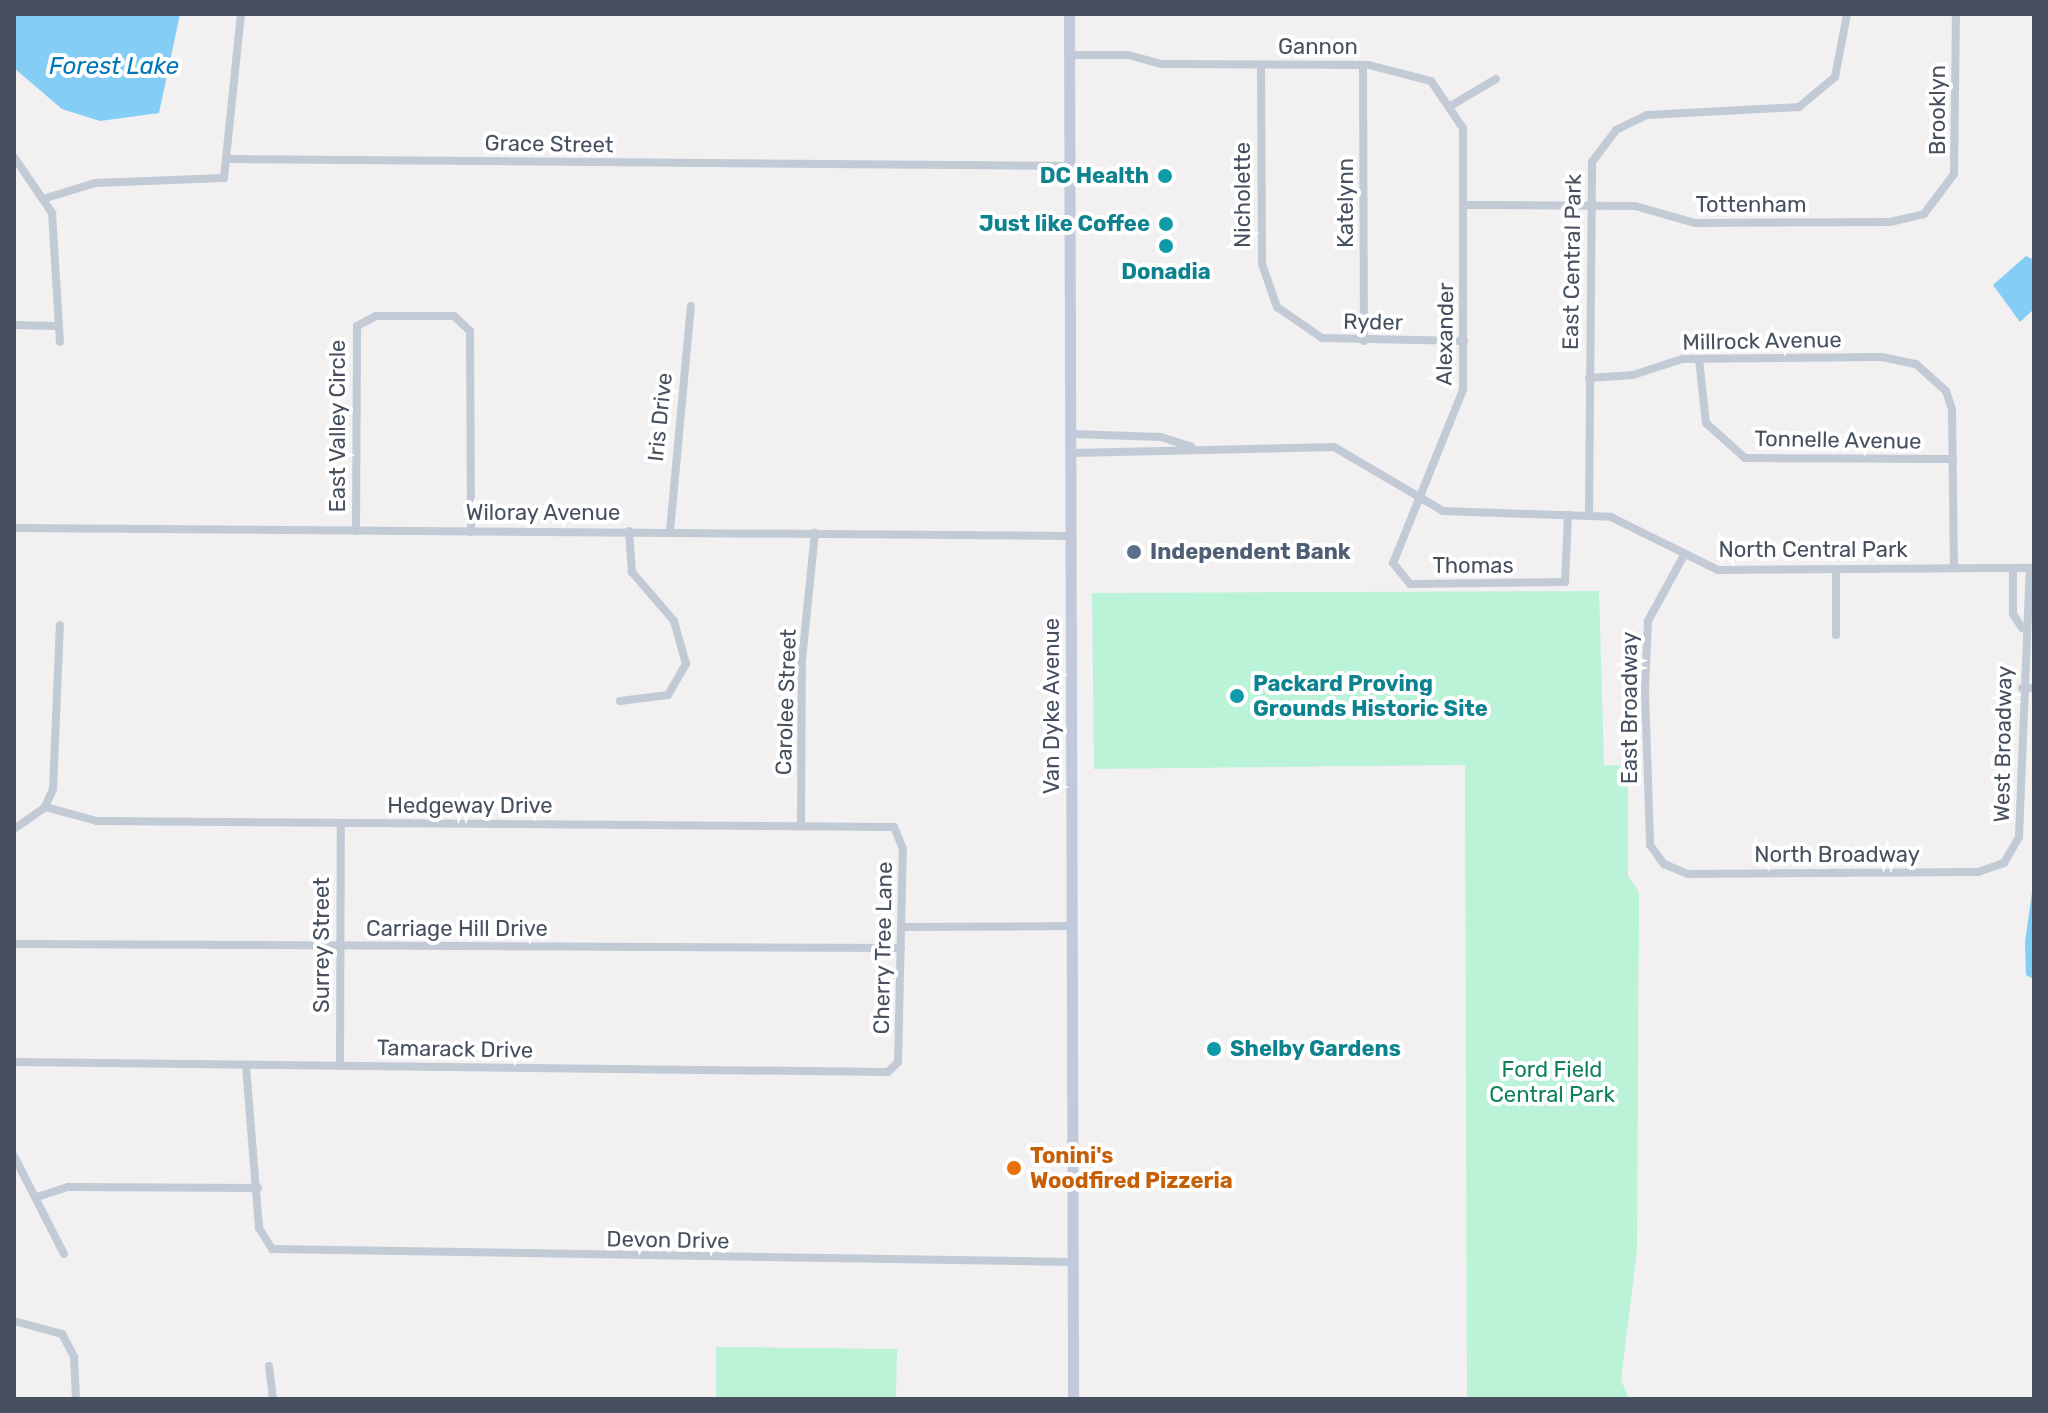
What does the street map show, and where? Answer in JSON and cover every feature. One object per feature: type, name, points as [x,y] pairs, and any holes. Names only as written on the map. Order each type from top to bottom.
[{"type":"main road","name":"Van Dyke Avenue","points":[[1069,14],[1073,1399]]},
{"type":"street","points":[[46,198],[95,183],[215,183],[230,159],[241,14]]},
{"type":"street","name":"East Central Park","points":[[1589,515],[1588,206],[1592,162],[1608,137],[1631,121],[1781,112],[1817,96],[1842,60],[1847,14]]},
{"type":"street","name":"Brooklyn","points":[[1939,202],[1951,187],[1957,156],[1956,14]]},
{"type":"street","name":"Gannon","points":[[1069,55],[1261,65],[1363,65],[1408,70],[1452,105]]},
{"type":"street","name":"Nicholette","points":[[1261,65],[1262,264],[1286,318]]},
{"type":"street","name":"Katelynn","points":[[1363,65],[1364,341]]},
{"type":"street","points":[[1464,205],[1463,128],[1452,105],[1496,79]]},
{"type":"street","points":[[14,157],[46,198],[56,230],[55,326],[60,342]]},
{"type":"street","name":"Grace Street","points":[[230,159],[1070,166]]},
{"type":"street","name":"Tottenham","points":[[1464,205],[1635,206],[1676,223],[1875,222],[1907,220],[1939,202]]},
{"type":"street","name":"Alexander","points":[[1416,500],[1461,404],[1464,205]]},
{"type":"street","name":"Iris Drive","points":[[670,531],[691,306]]},
{"type":"street","name":"East Valley Circle","points":[[356,531],[359,323],[376,316],[467,322],[471,532]]},
{"type":"street","name":"Ryder","points":[[1286,318],[1322,338],[1464,341]]},
{"type":"street","points":[[14,325],[55,326]]},
{"type":"street","name":"Millrock Avenue","points":[[1589,378],[1699,359],[1892,357],[1935,378],[1952,410],[1953,459]]},
{"type":"street","name":"Tonnelle Avenue","points":[[1699,359],[1706,423],[1745,458],[1953,459]]},
{"type":"street","name":"North Central Park","points":[[1072,434],[1161,437],[1192,447]]},
{"type":"street","name":"North Central Park","points":[[1072,453],[1192,447],[1334,447],[1369,463],[1416,500],[1443,511],[1589,515],[1619,521],[1683,557],[1718,570],[2032,568]]},
{"type":"street","points":[[1953,459],[1954,567]]},
{"type":"street","name":"Thomas","points":[[1416,500],[1393,563],[1402,583],[1410,584],[1565,582],[1568,515]]},
{"type":"street","name":"Wiloray Avenue","points":[[14,528],[1072,536]]},
{"type":"street","points":[[620,701],[668,695],[686,664],[674,621],[632,572],[629,531]]},
{"type":"street","name":"Carolee Street","points":[[801,824],[802,660],[815,533]]},
{"type":"street","name":"East Broadway","points":[[1664,864],[1648,830],[1646,629],[1683,557]]},
{"type":"street","name":"West Broadway","points":[[2013,568],[2013,592],[2022,628]]},
{"type":"street","name":"West Broadway","points":[[2009,858],[2019,837],[2022,628],[2032,568]]},
{"type":"street","points":[[1836,569],[1836,635]]},
{"type":"street","points":[[2013,592],[2030,591]]},
{"type":"street","points":[[14,829],[45,807],[55,781],[60,625]]},
{"type":"street","points":[[2022,688],[2034,688]]},
{"type":"street","name":"Hedgeway Drive","points":[[45,807],[97,821],[801,824],[897,828]]},
{"type":"street","name":"Surrey Street","points":[[340,1066],[341,824]]},
{"type":"street","name":"Cherry Tree Lane","points":[[894,1069],[901,948],[897,828]]},
{"type":"street","name":"North Broadway","points":[[1664,864],[1698,874],[1947,873],[1984,872],[2009,858]]},
{"type":"street","points":[[901,927],[1071,926]]},
{"type":"street","name":"Carriage Hill Drive","points":[[14,944],[901,948]]},
{"type":"street","name":"Tamarack Drive","points":[[14,1062],[894,1069]]},
{"type":"street","points":[[37,1197],[68,1187],[258,1188],[246,1066]]},
{"type":"street","points":[[14,1156],[64,1254]]},
{"type":"street","name":"Devon Drive","points":[[258,1188],[265,1246],[405,1255],[1071,1262]]},
{"type":"street","points":[[14,1321],[62,1334],[73,1352],[76,1399]]},
{"type":"street","points":[[269,1366],[273,1399]]},
{"type":"green space","name":"Ford Field Central Park","points":[[1599,591],[1604,765],[1628,766],[1628,876],[1639,892],[1637,1250],[1621,1380],[1629,1399],[1467,1399],[1465,765],[1094,769],[1092,593]]},
{"type":"green space","points":[[716,1347],[897,1349],[896,1399],[716,1399]]},
{"type":"water","name":"Forest Lake","points":[[14,14],[180,14],[159,113],[100,121],[62,109],[14,68]]},
{"type":"water","points":[[2026,256],[2034,260],[2034,309],[2020,322],[1993,285]]},
{"type":"water","points":[[2034,878],[2034,979],[2026,975],[2025,942]]},
{"type":"place","name":"DC Health","points":[[1165,176]]},
{"type":"place","name":"Just like Coffee","points":[[1166,224]]},
{"type":"place","name":"Donadia","points":[[1166,246]]},
{"type":"place","name":"Independent Bank","points":[[1134,552]]},
{"type":"place","name":"Packard Proving Grounds Historic Site","points":[[1237,696]]},
{"type":"place","name":"Shelby Gardens","points":[[1214,1049]]},
{"type":"place","name":"Tonini's Woodfired Pizzeria","points":[[1014,1168]]}]
